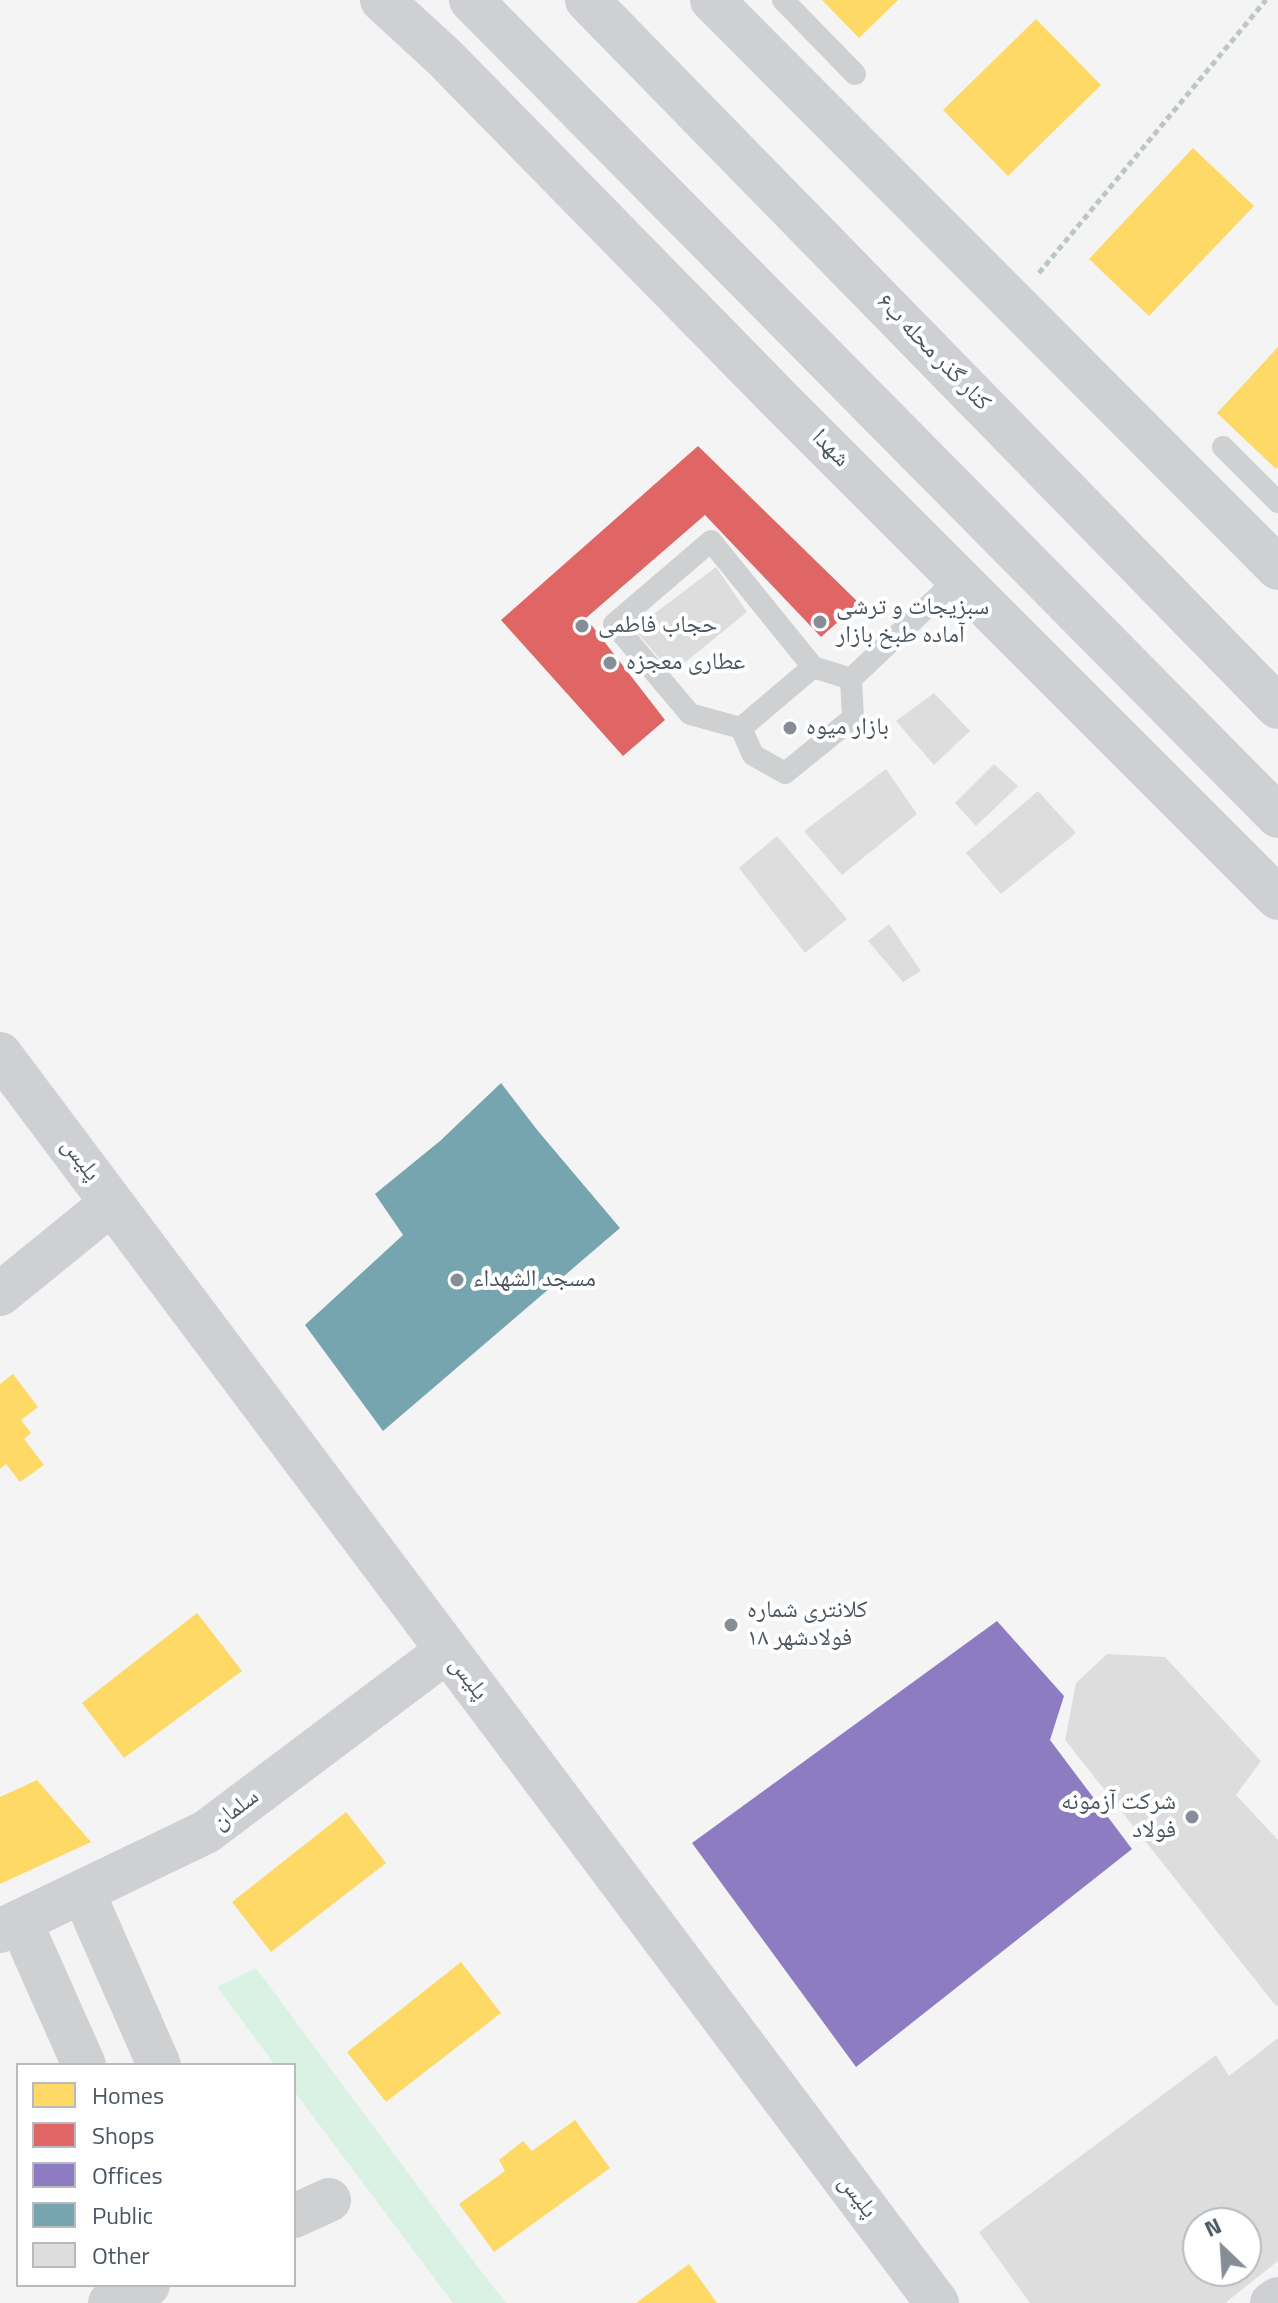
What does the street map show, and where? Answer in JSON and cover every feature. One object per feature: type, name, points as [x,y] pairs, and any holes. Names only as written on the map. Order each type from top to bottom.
[{"type":"street","name":"شهدا","points":[[382,0],[456,69],[783,403],[1278,898]]},
{"type":"street","points":[[471,0],[1278,816]]},
{"type":"street","name":"کنار گذر محله ب۶","points":[[587,0],[1278,707]]},
{"type":"street","points":[[712,0],[1278,568]]},
{"type":"street","points":[[783,403],[827,361]]},
{"type":"street","name":"پلیس","points":[[0,1054],[937,2303]]},
{"type":"street","points":[[0,1294],[112,1203]]},
{"type":"street","name":"سلمان","points":[[10,1926],[206,1832],[447,1651]]},
{"type":"street","points":[[83,1892],[158,2063]]},
{"type":"street","points":[[10,1926],[83,2063]]},
{"type":"street","points":[[110,2303],[144,2287]]},
{"type":"street","points":[[1272,2303],[1278,2299]]},
{"type":"lane","points":[[783,0],[855,74]]},
{"type":"lane","points":[[1223,447],[1278,502]]},
{"type":"lane","points":[[741,728],[690,714],[614,624],[711,541],[813,667],[851,679]]},
{"type":"lane","points":[[741,728],[753,755],[785,773],[853,718],[851,679],[959,577]]},
{"type":"lane","points":[[741,728],[813,667]]},
{"type":"path","points":[[1014,302],[1266,0]]},
{"type":"green space","points":[[256,1968],[506,2303],[453,2303],[296,2094],[296,2063],[274,2063],[217,1987]]},
{"type":"building: Homes","points":[[822,0],[898,0],[859,38]]},
{"type":"building: Homes","points":[[1036,19],[1101,85],[1008,176],[943,110]]},
{"type":"building: Homes","points":[[1193,148],[1254,206],[1149,316],[1089,259]]},
{"type":"building: Homes","points":[[1278,347],[1278,467],[1276,469],[1217,413]]},
{"type":"building: Homes","points":[[13,1374],[38,1407],[21,1420],[31,1433],[24,1439],[44,1465],[20,1482],[6,1464],[0,1469],[0,1384]]},
{"type":"building: Homes","points":[[197,1613],[242,1671],[124,1758],[82,1703]]},
{"type":"building: Homes","points":[[37,1780],[91,1842],[0,1884],[0,1797]]},
{"type":"building: Homes","points":[[346,1812],[386,1863],[271,1952],[232,1902]]},
{"type":"building: Homes","points":[[461,1962],[501,2013],[386,2102],[347,2052]]},
{"type":"building: Homes","points":[[575,2120],[610,2168],[494,2252],[459,2204],[505,2171],[499,2160],[523,2141],[532,2151]]},
{"type":"building: Homes","points":[[689,2264],[717,2303],[636,2303]]},
{"type":"building: Shops","points":[[698,446],[859,603],[821,637],[705,515],[586,618],[665,720],[623,756],[501,620]]},
{"type":"building: Offices","points":[[997,1621],[1064,1696],[1050,1740],[1132,1849],[856,2067],[692,1843]]},
{"type":"building: Public","name":"مسجد الشهداء","points":[[501,1083],[620,1228],[383,1431],[305,1325],[403,1235],[375,1194],[440,1141]]},
{"type":"building: Other","points":[[716,567],[747,612],[672,673],[634,629]]},
{"type":"building: Other","points":[[934,693],[970,731],[934,765],[896,721]]},
{"type":"building: Other","points":[[994,764],[1018,786],[976,826],[955,803]]},
{"type":"building: Other","points":[[886,769],[917,814],[842,875],[804,831]]},
{"type":"building: Other","points":[[1038,791],[1076,833],[1001,894],[966,853]]},
{"type":"building: Other","points":[[777,836],[847,919],[805,953],[739,868]]},
{"type":"building: Other","points":[[889,924],[921,971],[903,982],[868,941]]},
{"type":"building: Other","name":"شرکت آزمونه فولاد","points":[[1107,1654],[1165,1657],[1261,1761],[1236,1795],[1278,1840],[1276,2006],[1065,1740],[1076,1683]]},
{"type":"building: Other","points":[[1278,2038],[1278,2261],[1262,2274],[1262,2207],[1182,2207],[1182,2287],[1245,2287],[1225,2303],[1030,2303],[979,2232],[1216,2055],[1229,2076]]},
{"type":"place","name":"سبزیجات و ترشی آماده طبخ بازار","points":[[820,622]]},
{"type":"place","name":"حجاب فاطمی","points":[[582,626]]},
{"type":"place","name":"عطاری معجزه","points":[[610,663]]},
{"type":"place","name":"بازار میوه","points":[[790,728]]},
{"type":"place","name":"مسجد الشهداء","points":[[457,1280]]},
{"type":"place","name":"کلانتری شماره ۱۸ فولادشهر","points":[[731,1625]]},
{"type":"place","name":"شرکت آزمونه فولاد","points":[[1192,1817]]}]
